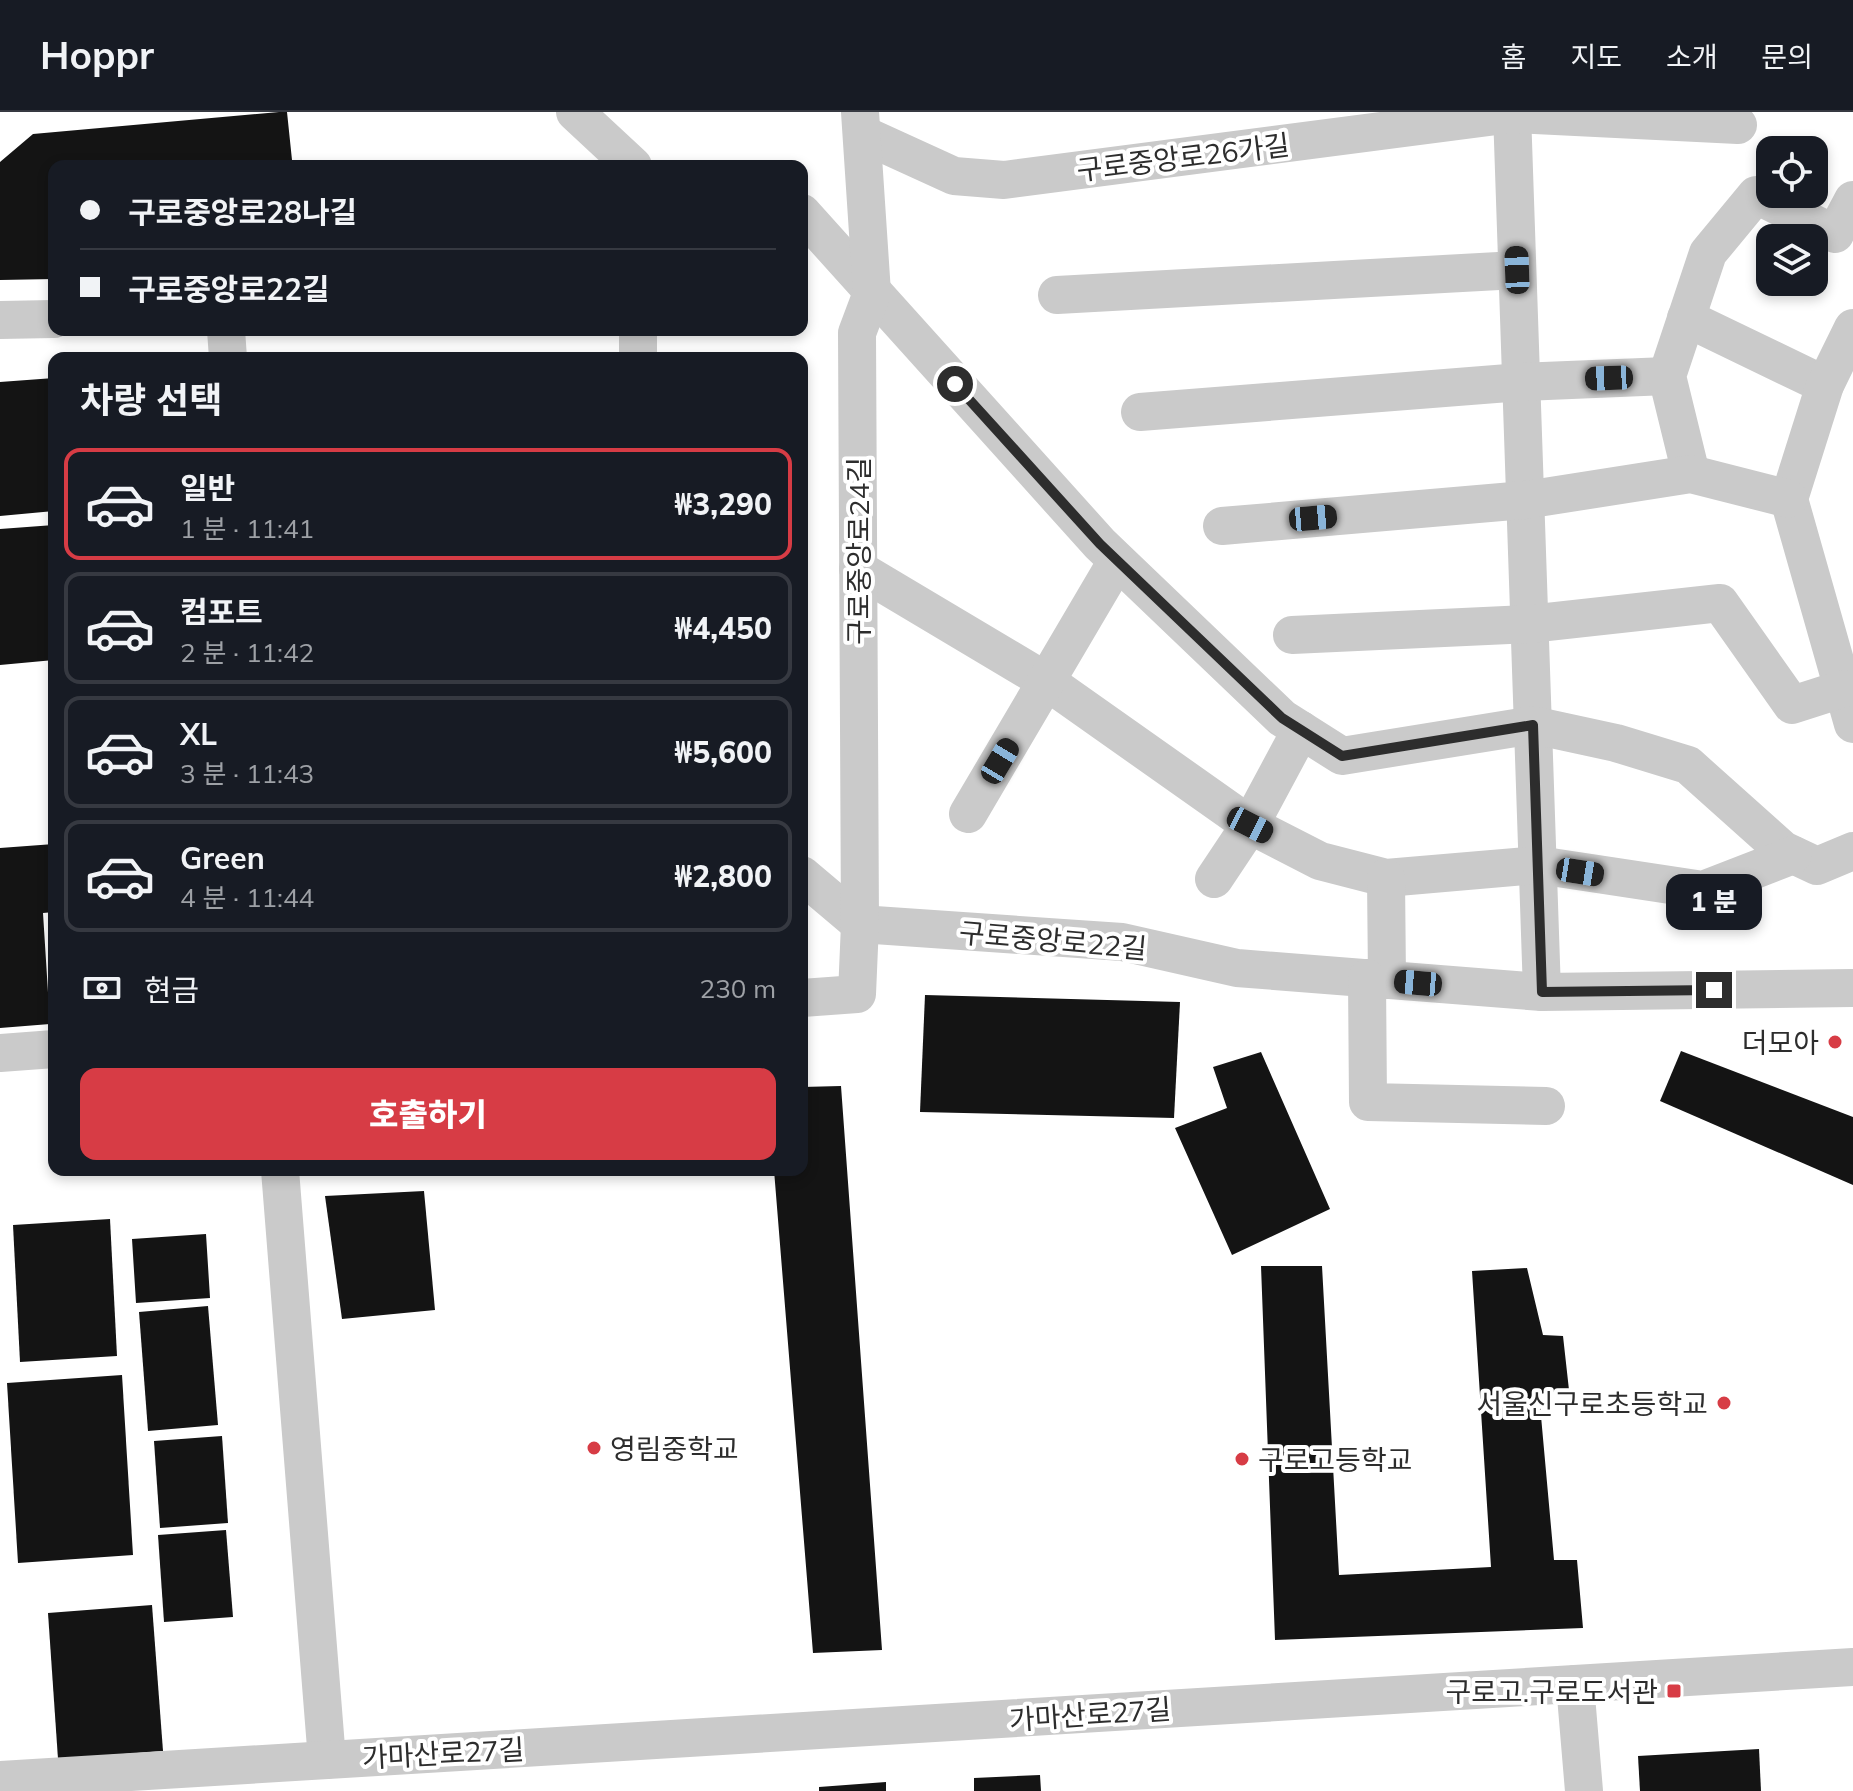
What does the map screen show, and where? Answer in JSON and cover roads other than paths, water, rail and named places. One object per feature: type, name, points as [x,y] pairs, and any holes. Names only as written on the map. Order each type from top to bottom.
[{"type":"street","points":[[575,112],[627,160]]},
{"type":"street","points":[[1512,113],[1542,992]]},
{"type":"street","name":"구로중앙로26가길","points":[[861,123],[954,176],[1004,180],[1512,113],[1738,125]]},
{"type":"street","name":"구로중앙로24길","points":[[808,998],[857,994],[860,924],[857,333],[872,293],[861,123]]},
{"type":"street","points":[[1691,474],[1667,376],[1708,253],[1756,195],[1835,234],[1853,200]]},
{"type":"street","points":[[808,220],[1117,561],[1282,718],[1342,756],[1533,725],[1616,743],[1688,765],[1783,850],[1817,866],[1853,851]]},
{"type":"street","points":[[1057,295],[1517,270]]},
{"type":"street","points":[[1686,318],[1825,385]]},
{"type":"street","points":[[0,320],[48,319]]},
{"type":"street","points":[[1292,635],[1529,624],[1720,603],[1792,705],[1848,706],[1789,499],[1825,385],[1853,328]]},
{"type":"street","points":[[1140,412],[1521,382],[1667,376]]},
{"type":"street","points":[[1222,526],[1525,500],[1691,474],[1789,499]]},
{"type":"street","points":[[968,814],[1117,561]]},
{"type":"street","points":[[858,569],[1046,681],[1250,825],[1320,861],[1386,878],[1538,865],[1703,890],[1793,855]]},
{"type":"street","points":[[1214,879],[1250,825],[1301,730]]},
{"type":"street","points":[[1386,878],[1368,1102],[1546,1106]]},
{"type":"street","points":[[808,880],[860,924]]},
{"type":"street","name":"구로중앙로22길","points":[[860,924],[1122,942],[1237,968],[1542,992],[1853,988]]},
{"type":"street","points":[[0,1053],[48,1049]]},
{"type":"street","name":"가마산로27길","points":[[280,1176],[327,1760]]},
{"type":"street","name":"가마산로27길","points":[[0,1780],[1853,1667]]},
{"type":"street","points":[[1575,1684],[1584,1791]]},
{"type":"place","name":"더모아","points":[[1835,1042]]},
{"type":"place","name":"서울신구로초등학교","points":[[1724,1403]]},
{"type":"place","name":"영림중학교","points":[[594,1448]]},
{"type":"place","name":"구로고등학교","points":[[1242,1459]]},
{"type":"place","name":"구로고.구로도서관","points":[[1674,1691]]}]
